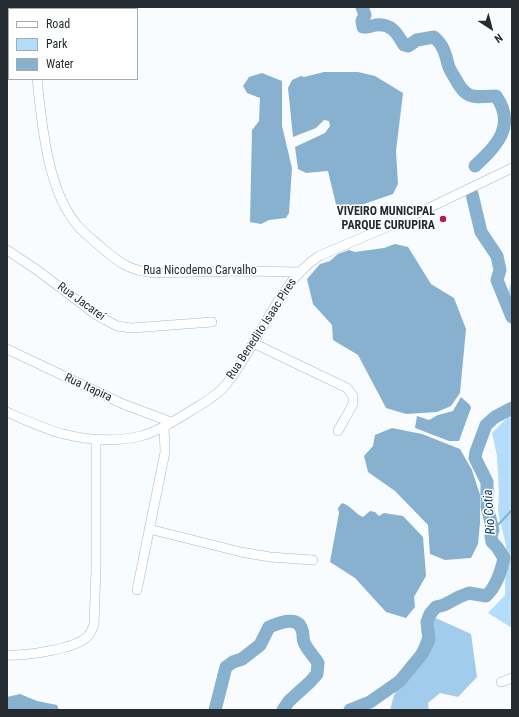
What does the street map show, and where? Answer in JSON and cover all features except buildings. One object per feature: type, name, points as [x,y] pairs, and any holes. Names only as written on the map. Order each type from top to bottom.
[{"type":"street","name":"Rua Nicodemo Carvalho","points":[[37,80],[46,146],[57,188],[65,206],[78,226],[118,261],[137,271],[154,273],[242,271],[300,272]]},
{"type":"street","name":"Rua Benedito Isaac Pires","points":[[7,412],[63,434],[96,440],[142,436],[168,424],[222,389],[231,378],[274,307],[308,263],[319,256],[408,218],[512,168]]},
{"type":"street","name":"Rua Jacareí","points":[[7,250],[37,270],[95,314],[117,326],[132,328],[212,322]]},
{"type":"street","points":[[253,343],[347,388],[353,396],[353,404],[338,431]]},
{"type":"street","name":"Rua Itapira","points":[[7,349],[168,424]]},
{"type":"street","points":[[137,590],[165,452],[168,424]]},
{"type":"street","points":[[7,655],[37,653],[77,643],[88,636],[94,625],[96,569],[96,440]]},
{"type":"street","points":[[149,529],[263,556],[313,560]]},
{"type":"street","points":[[501,682],[512,678]]},
{"type":"green space","points":[[512,279],[512,312],[506,302]]},
{"type":"green space","points":[[512,413],[512,628],[488,613],[505,595],[506,546],[498,512],[499,493],[497,456],[492,433]]},
{"type":"shaded area","points":[[429,615],[471,634],[477,677],[458,697],[440,693],[428,703],[429,710],[390,710],[394,695],[412,667]]},
{"type":"water","points":[[324,72],[358,72],[375,76],[403,93],[396,151],[398,184],[393,194],[338,213],[328,171],[306,173],[298,169],[295,147],[325,133],[330,126],[329,121],[324,120],[316,128],[293,137],[288,88],[292,80],[301,76],[304,77]]},
{"type":"water","points":[[262,73],[282,81],[282,126],[292,168],[289,213],[286,218],[269,220],[261,224],[250,222],[252,130],[259,121],[260,98],[247,93],[243,86],[249,77]]},
{"type":"water","points":[[395,244],[408,247],[431,284],[454,298],[466,329],[460,393],[451,406],[437,412],[406,414],[386,408],[358,355],[333,340],[332,325],[313,304],[307,279],[320,264],[330,261],[338,254],[349,250],[355,252],[384,248]]},
{"type":"water","points":[[461,397],[470,405],[471,408],[459,441],[449,441],[415,428],[417,416],[429,420],[438,415],[453,411]]},
{"type":"water","points":[[392,428],[422,434],[460,449],[472,470],[480,495],[478,544],[471,558],[445,560],[430,554],[428,525],[395,491],[368,472],[364,456],[373,446],[375,435]]},
{"type":"water","points":[[342,503],[349,506],[357,514],[363,517],[370,511],[375,512],[379,516],[384,513],[403,516],[423,537],[426,576],[414,597],[415,607],[406,618],[386,612],[355,578],[330,562],[339,513],[338,508]]},
{"type":"water","points":[[20,694],[37,701],[57,705],[59,710],[7,710],[7,697]]},
{"type":"waterway","name":"Rio Cotia","points":[[362,7],[365,15],[362,21],[363,27],[376,25],[390,27],[404,45],[408,46],[417,40],[434,37],[442,46],[448,66],[459,85],[467,94],[476,97],[496,96],[505,117],[504,126],[496,143],[475,166]]},
{"type":"waterway","name":"Rio Cotia","points":[[472,194],[481,232],[497,256],[500,270],[497,280],[512,317]]},
{"type":"waterway","name":"Rio Cotia","points":[[350,710],[370,702],[400,681],[422,654],[429,640],[427,622],[430,614],[436,607],[444,605],[469,593],[486,596],[495,584],[500,574],[504,558],[492,542],[491,536],[493,530],[487,507],[487,482],[475,458],[486,425],[495,417],[512,408]]},
{"type":"waterway","points":[[493,530],[512,510]]},
{"type":"waterway","name":"Rio Cotia","points":[[215,710],[226,667],[233,662],[242,659],[260,645],[269,627],[283,622],[292,621],[300,625],[303,632],[303,640],[305,645],[318,663],[317,674],[289,701],[283,710]]},
{"type":"place","name":"VIVEIRO MUNICIPAL PARQUE CURUPIRA","points":[[443,219]]}]
